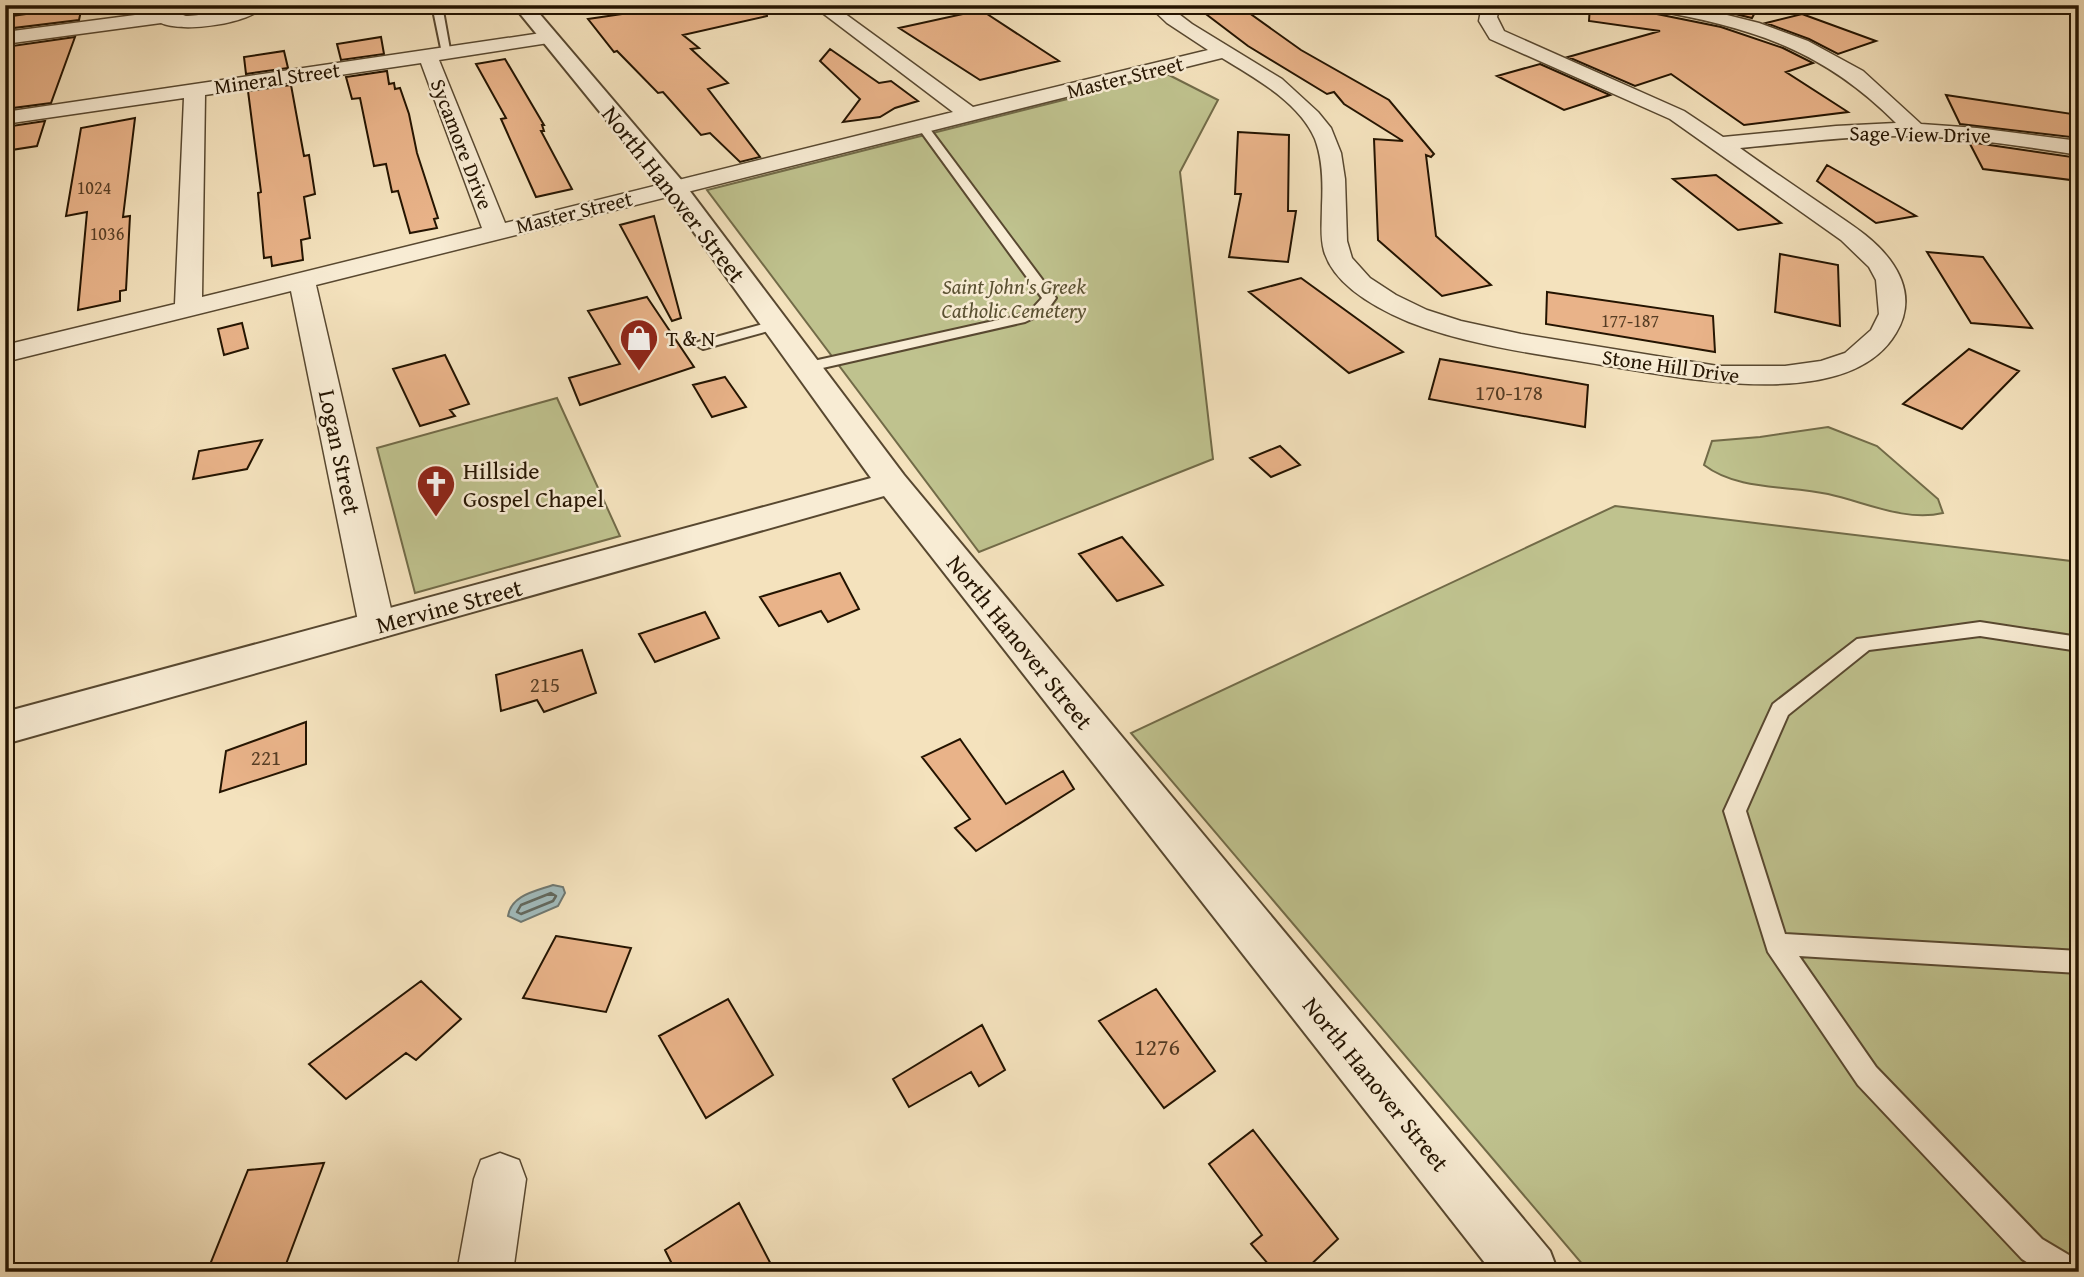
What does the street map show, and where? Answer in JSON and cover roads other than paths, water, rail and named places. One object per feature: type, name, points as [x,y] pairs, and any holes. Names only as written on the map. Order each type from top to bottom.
[{"type":"street","points":[[5,38],[161,17],[196,5]]},
{"type":"street","points":[[161,17],[184,22],[233,15],[257,5]]},
{"type":"street","name":"North Hanover Street","points":[[522,5],[674,187],[892,483],[1529,1272]]},
{"type":"street","points":[[821,5],[970,115]]},
{"type":"street","name":"Stone Hill Drive","points":[[1157,5],[1176,21],[1226,51],[1289,95],[1310,114],[1325,133],[1332,151],[1334,243],[1340,260],[1357,280],[1424,318],[1488,337],[1718,375],[1785,375],[1826,369],[1854,359],[1882,334],[1893,314],[1889,280],[1879,263],[1850,235],[1677,116],[1497,35],[1489,25],[1487,14],[1491,5]]},
{"type":"street","points":[[1652,5],[1727,20],[1798,44],[1824,56],[1875,91],[1915,130]]},
{"type":"street","name":"Mineral Street","points":[[5,118],[548,38]]},
{"type":"street","name":"Master Street","points":[[5,354],[1226,51]]},
{"type":"street","name":"Sycamore Drive","points":[[437,54],[496,232]]},
{"type":"street","points":[[188,310],[195,91]]},
{"type":"street","name":"Sage View Drive","points":[[1718,144],[1875,130],[1915,130],[2000,136],[2079,148]]},
{"type":"street","name":"Logan Street","points":[[302,279],[377,626]]},
{"type":"street","name":"Mervine Street","points":[[5,728],[892,483]]},
{"type":"street","points":[[485,1272],[500,1178]]},
{"type":"lane","points":[[437,5],[441,21],[437,54]]},
{"type":"lane","points":[[805,367],[1020,319],[1035,314],[1049,298],[923,127]]},
{"type":"lane","points":[[703,345],[775,325]]},
{"type":"lane","points":[[2069,1272],[2032,1249],[1867,1076],[1776,944],[1735,811],[1780,710],[1864,643],[1980,629],[2079,644]]},
{"type":"lane","points":[[1776,944],[2079,962]]},
{"type":"water","points":[[553,885],[563,887],[565,893],[558,906],[521,922],[508,916],[510,909],[519,899]]},
{"type":"place","name":"T & N","points":[[639,372]]},
{"type":"place","name":"Hillside Gospel Chapel","points":[[436,518]]},
{"type":"park label","name":"Saint John's Greek Catholic Cemetery","points":[[1014,298]]}]
